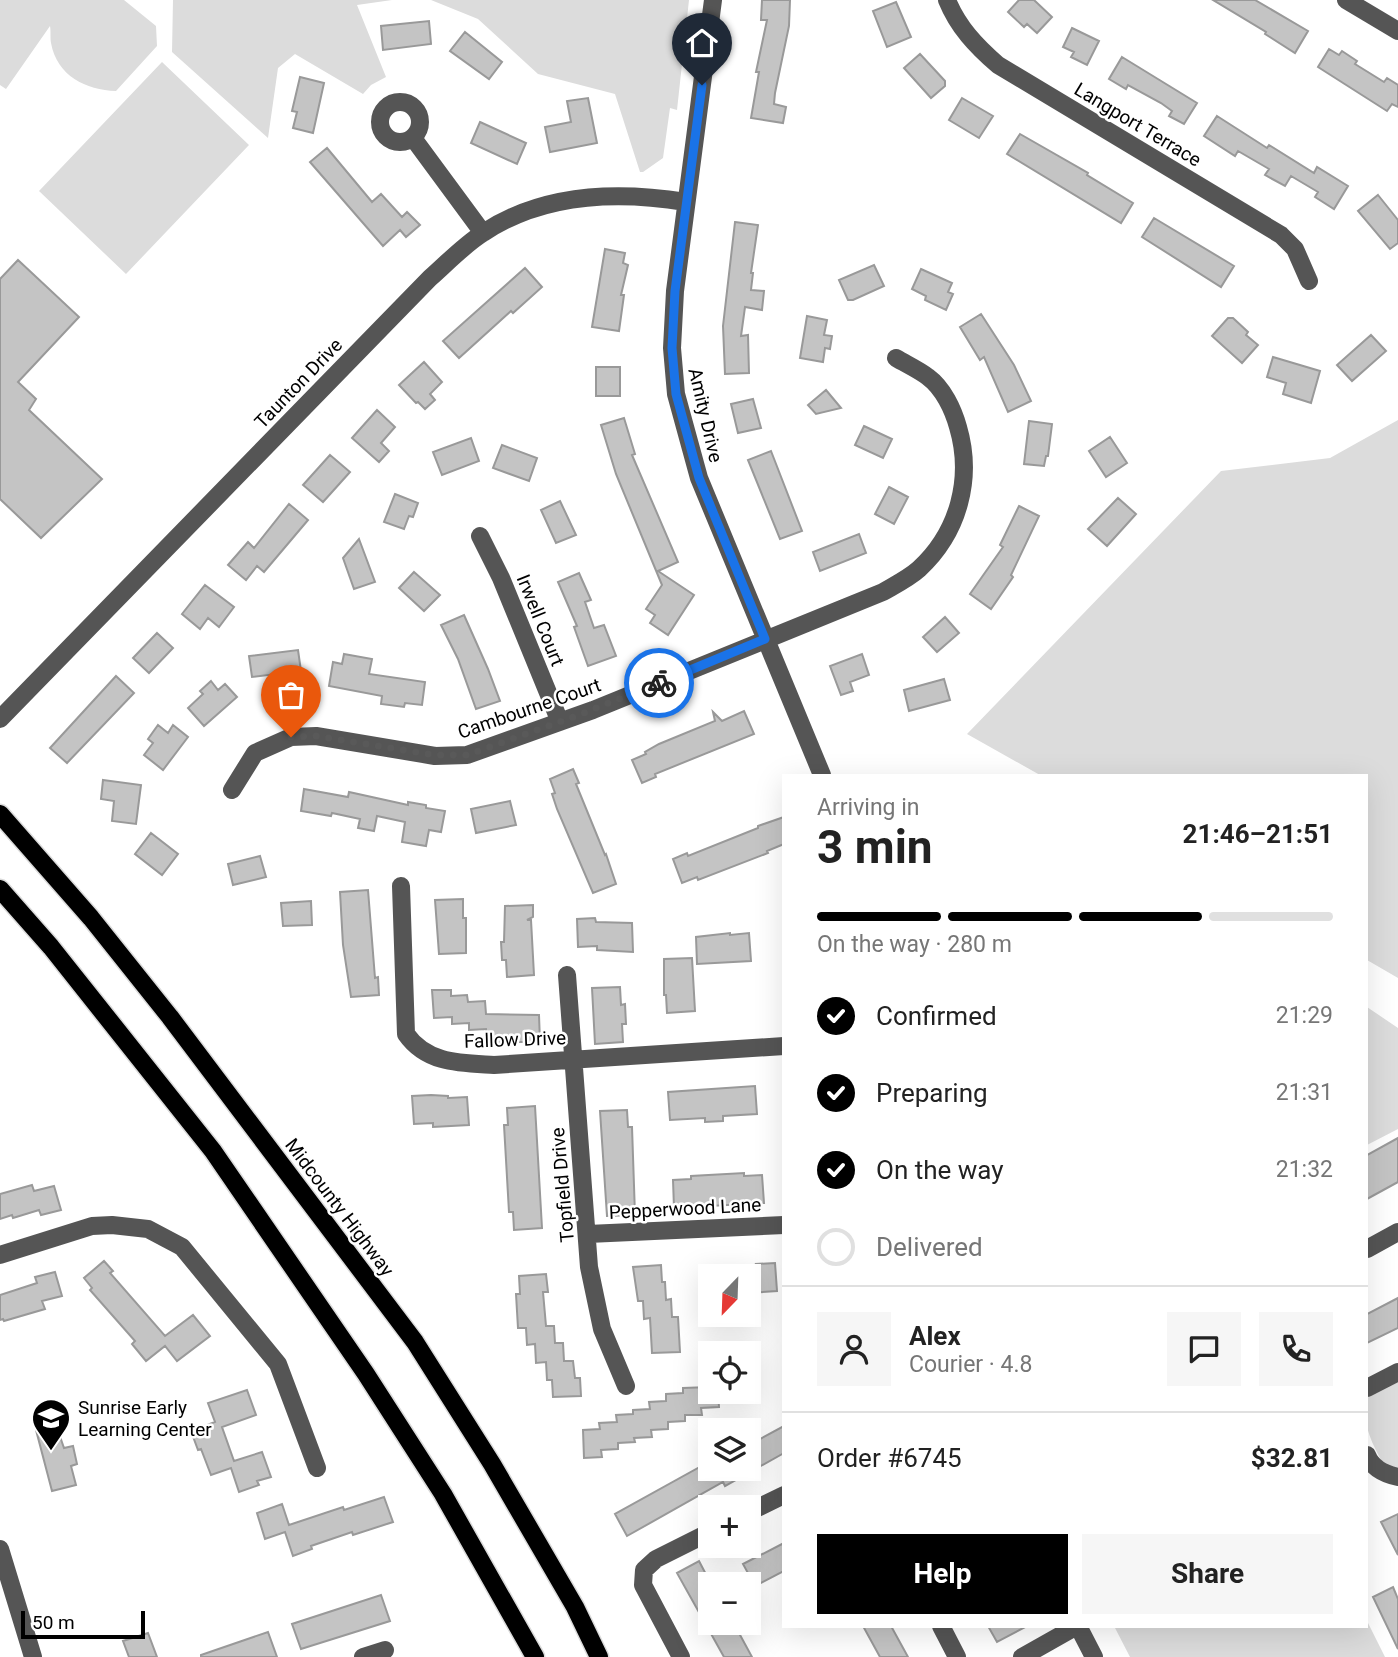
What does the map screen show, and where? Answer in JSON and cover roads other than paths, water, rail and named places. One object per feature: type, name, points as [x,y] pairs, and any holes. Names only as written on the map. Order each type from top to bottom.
[{"type":"main road","name":"Midcounty Highway","points":[[0,814],[115,947],[415,1342],[492,1464],[575,1607],[599,1657]]},
{"type":"main road","points":[[0,889],[51,947],[221,1162],[366,1374],[436,1483],[535,1657]]},
{"type":"street","name":"Amity Drive","points":[[713,0],[675,291],[673,337],[676,394],[699,478],[822,774]]},
{"type":"street","name":"Langport Terrace","points":[[947,0],[961,27],[976,47],[998,65],[1281,235],[1295,249],[1309,281]]},
{"type":"street","points":[[1346,0],[1398,31]]},
{"type":"street","points":[[413,138],[483,233]]},
{"type":"street","name":"Taunton Drive","points":[[0,719],[430,278],[483,233],[527,210],[584,197],[648,196],[686,202]]},
{"type":"street","name":"Cambourne Court","points":[[232,790],[256,753],[291,737],[316,736],[435,755],[467,755],[560,722],[883,592],[918,570],[937,548],[956,518],[963,488],[965,450],[956,417],[942,391],[930,377],[896,359]]},
{"type":"street","name":"Irwell Court","points":[[480,536],[501,578],[560,722]]},
{"type":"street","name":"Fallow Drive","points":[[401,886],[406,1034],[414,1045],[433,1058],[494,1065],[782,1046]]},
{"type":"street","name":"Topfield Drive","points":[[567,975],[589,1267],[602,1329],[626,1386]]},
{"type":"street","points":[[0,1255],[92,1226],[112,1225],[148,1229],[181,1247],[278,1364],[317,1468]]},
{"type":"street","name":"Pepperwood Lane","points":[[588,1234],[782,1225]]},
{"type":"street","points":[[1368,1248],[1398,1232]]},
{"type":"street","points":[[1368,1387],[1398,1372]]},
{"type":"street","points":[[1368,1458],[1379,1470],[1398,1477]]},
{"type":"street","points":[[761,1506],[782,1495]]},
{"type":"street","points":[[681,1657],[643,1585],[644,1570],[656,1559],[698,1538]]},
{"type":"street","points":[[0,1549],[33,1657]]},
{"type":"street","points":[[942,1628],[957,1657]]},
{"type":"street","points":[[1022,1657],[1073,1628]]},
{"type":"street","points":[[1078,1628],[1094,1657]]},
{"type":"street","points":[[363,1657],[385,1650]]},
{"type":"place","name":"Sunrise Early Learning Center","points":[[51,1452]]}]
